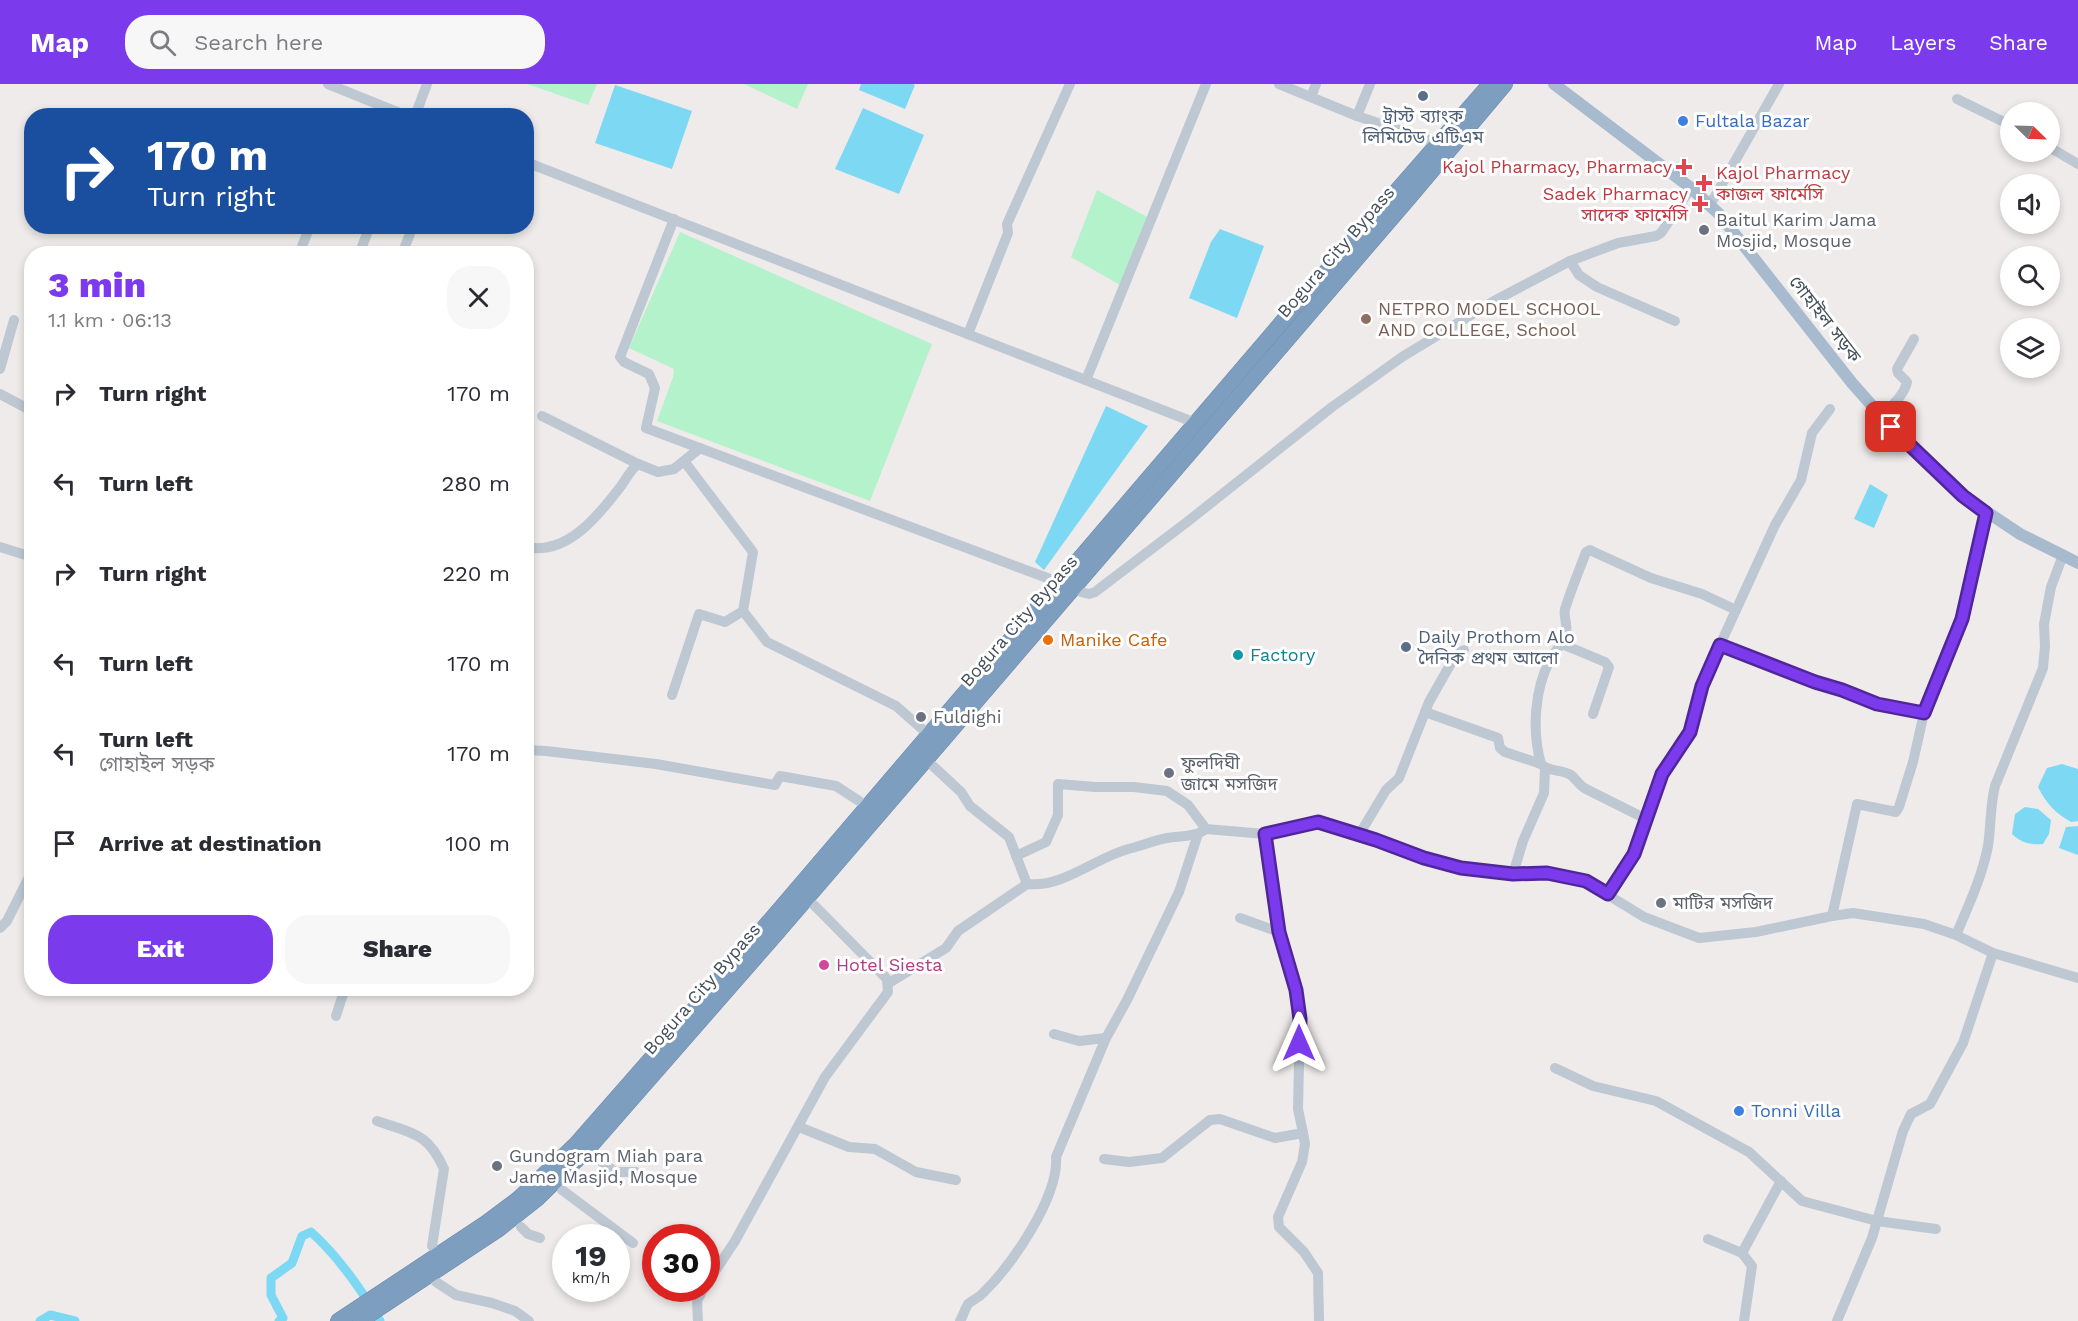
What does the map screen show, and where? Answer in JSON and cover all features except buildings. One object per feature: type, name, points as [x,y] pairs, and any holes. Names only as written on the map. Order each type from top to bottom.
[{"type":"highway","name":"Bogura City Bypass","points":[[381,1300],[518,1199],[576,1144],[1282,321],[1490,84]]},
{"type":"highway","name":"Bogura City Bypass","points":[[381,1300],[500,1229],[537,1199],[611,1124],[1505,84]]},
{"type":"highway","points":[[338,1321],[360,1315],[381,1300]]},
{"type":"main road","name":"গোহাইল সড়ক","points":[[1554,84],[1710,205],[1745,246],[1838,367],[1881,416],[1963,496],[2020,534],[2078,563]]},
{"type":"street","points":[[328,84],[387,108]]},
{"type":"street","points":[[418,108],[427,84]]},
{"type":"street","points":[[968,334],[1008,233],[1007,224],[1070,84]]},
{"type":"street","points":[[1086,380],[1206,84]]},
{"type":"street","points":[[1279,84],[1357,116],[1429,140]]},
{"type":"street","points":[[1311,97],[1316,84]]},
{"type":"street","points":[[1357,116],[1370,84]]},
{"type":"street","points":[[1710,205],[1779,84]]},
{"type":"street","points":[[1957,99],[2000,120]]},
{"type":"street","points":[[2060,153],[2078,164]]},
{"type":"street","points":[[534,165],[1188,420]]},
{"type":"street","points":[[1081,592],[1089,594],[1095,592],[1332,407],[1402,357],[1494,301],[1570,261],[1618,243],[1661,233],[1691,188]]},
{"type":"street","points":[[674,219],[620,357],[624,362],[650,374],[655,388],[646,428],[1050,579]]},
{"type":"street","points":[[1570,261],[1579,275],[1597,287],[1675,321]]},
{"type":"street","points":[[0,369],[14,320]]},
{"type":"street","points":[[1881,416],[1903,393],[1907,382],[1897,369],[1914,339]]},
{"type":"street","points":[[0,394],[24,407]]},
{"type":"street","points":[[1608,894],[1634,854],[1662,774],[1690,732],[1702,686],[1775,525],[1801,480],[1812,433],[1830,409]]},
{"type":"street","points":[[542,416],[658,472],[674,469],[700,448]]},
{"type":"street","points":[[684,461],[753,552],[743,611],[767,642],[896,706],[921,728]]},
{"type":"street","points":[[534,549],[555,547],[567,542],[602,510],[638,464]]},
{"type":"street","points":[[1832,916],[1857,804],[1896,812],[1899,807],[1913,762],[1924,713],[1962,619],[1986,513]]},
{"type":"street","points":[[0,546],[24,554]]},
{"type":"street","points":[[1513,874],[1523,841],[1544,793],[1543,766],[1537,750],[1535,718],[1542,675],[1551,657],[1562,644],[1566,631],[1564,612],[1586,552],[1590,550],[1651,578],[1702,594],[1736,610]]},
{"type":"street","points":[[1956,935],[1977,884],[1988,847],[1990,805],[1995,786],[2043,668],[2046,646],[2044,624],[2051,587],[2063,555]]},
{"type":"street","points":[[672,695],[699,614],[725,622],[743,611]]},
{"type":"street","points":[[1562,644],[1605,662],[1609,667],[1593,714]]},
{"type":"street","points":[[1720,645],[1877,704],[1924,713]]},
{"type":"street","points":[[1359,835],[1386,790],[1399,778],[1425,712],[1450,665],[1457,654],[1464,650]]},
{"type":"street","points":[[1425,712],[1498,738],[1500,748],[1505,752],[1569,774],[1579,785],[1646,819]]},
{"type":"street","points":[[534,750],[656,764],[775,785],[780,776],[836,786],[859,801]]},
{"type":"street","points":[[933,766],[961,792],[970,806],[1009,837],[1028,884]]},
{"type":"street","points":[[960,1321],[968,1304],[983,1294],[1030,1235],[1055,1172],[1056,1157],[1106,1038],[1179,892],[1202,832],[1188,805],[1167,791],[1134,787],[1058,784],[1058,815],[1046,842],[1016,856]]},
{"type":"street","points":[[889,983],[946,948],[958,931],[1028,884],[1037,885],[1054,881],[1128,849],[1165,838],[1202,832],[1265,834],[1318,822],[1424,858],[1461,868],[1513,874],[1547,873],[1586,881],[1644,917],[1699,938],[1756,932],[1853,913],[1924,924],[1956,935],[1993,953],[2078,978]]},
{"type":"street","points":[[1265,834],[1279,932],[1296,990],[1300,1019],[1298,1109],[1305,1144],[1302,1162],[1278,1217],[1279,1227],[1304,1252],[1318,1273],[1319,1321]]},
{"type":"street","points":[[0,928],[7,921],[24,887]]},
{"type":"street","points":[[720,1264],[735,1241],[825,1077],[888,992],[887,979],[814,905]]},
{"type":"street","points":[[1240,918],[1279,932]]},
{"type":"street","points":[[1837,1321],[1877,1221],[1903,1131],[1911,1114],[1930,1104],[1963,1042],[1993,953]]},
{"type":"street","points":[[336,1016],[342,996]]},
{"type":"street","points":[[1054,1034],[1079,1041],[1106,1038]]},
{"type":"street","points":[[1555,1068],[1593,1086],[1656,1101],[1749,1152],[1802,1201],[1877,1221],[1936,1229]]},
{"type":"street","points":[[1104,1159],[1129,1162],[1162,1158],[1210,1119],[1220,1119],[1275,1138],[1303,1133]]},
{"type":"street","points":[[377,1120],[423,1137],[439,1157],[444,1169],[432,1246]]},
{"type":"street","points":[[799,1126],[849,1147],[875,1149],[916,1172],[956,1180]]},
{"type":"street","points":[[594,1156],[615,1172],[636,1172]]},
{"type":"street","points":[[1742,1253],[1781,1181]]},
{"type":"street","points":[[562,1190],[633,1243]]},
{"type":"street","points":[[521,1227],[528,1234],[540,1238]]},
{"type":"street","points":[[1708,1239],[1742,1253],[1752,1266],[1744,1321]]},
{"type":"street","points":[[436,1282],[456,1295],[492,1303],[514,1311],[529,1321]]},
{"type":"street","points":[[697,1302],[698,1321]]},
{"type":"green space","points":[[527,84],[597,84],[588,105]]},
{"type":"green space","points":[[744,84],[808,84],[797,109]]},
{"type":"green space","points":[[1097,190],[1149,218],[1120,285],[1071,257]]},
{"type":"green space","points":[[680,232],[932,344],[870,501],[657,421],[674,369],[629,348]]},
{"type":"water","points":[[861,84],[915,85],[905,109],[859,90]]},
{"type":"water","points":[[615,85],[692,111],[672,169],[595,143]]},
{"type":"water","points":[[863,108],[924,135],[899,194],[835,169]]},
{"type":"water","points":[[1220,229],[1264,246],[1237,318],[1189,298],[1211,242]]},
{"type":"water","points":[[1106,406],[1148,426],[1044,570],[1035,562]]},
{"type":"water","points":[[1870,484],[1888,495],[1874,528],[1854,519]]},
{"type":"water","points":[[2062,764],[2078,769],[2078,821],[2071,822],[2060,815],[2048,803],[2038,787],[2047,768]]},
{"type":"water","points":[[2025,807],[2038,809],[2051,820],[2049,834],[2043,844],[2026,843],[2012,834],[2015,814]]},
{"type":"water","points":[[2078,826],[2078,855],[2059,848],[2066,827]]},
{"type":"waterway","points":[[279,1321],[283,1318],[271,1295],[271,1278],[292,1263],[302,1236],[311,1232],[349,1274],[380,1321]]},
{"type":"waterway","points":[[40,1321],[50,1315],[75,1321]]},
{"type":"place","name":"ট্রাস্ট ব্যাংক লিমিটেড এটিএম","points":[[1423,96]]},
{"type":"place","name":"Fultala Bazar","points":[[1683,121]]},
{"type":"place","name":"Kajol Pharmacy, Pharmacy","points":[[1684,167]]},
{"type":"place","name":"Kajol Pharmacy কাজল ফার্মেসি","points":[[1704,183]]},
{"type":"place","name":"Sadek Pharmacy সাদেক ফার্মেসি","points":[[1700,204]]},
{"type":"place","name":"Baitul Karim Jama Mosjid, Mosque","points":[[1704,230]]},
{"type":"place","name":"NETPRO MODEL SCHOOL AND COLLEGE, School","points":[[1366,319]]},
{"type":"place","name":"Manike Cafe","points":[[1048,640]]},
{"type":"place","name":"Daily Prothom Alo দৈনিক প্রথম আলো","points":[[1406,647]]},
{"type":"place","name":"Factory","points":[[1238,655]]},
{"type":"place","name":"Fuldighi","points":[[921,717]]},
{"type":"place","name":"ফুলদিঘী জামে মসজিদ","points":[[1169,773]]},
{"type":"place","name":"মাটির মসজিদ","points":[[1661,903]]},
{"type":"place","name":"Hotel Siesta","points":[[824,965]]},
{"type":"place","name":"Tonni Villa","points":[[1739,1111]]},
{"type":"place","name":"Gundogram Miah para Jame Masjid, Mosque","points":[[497,1166]]},
{"type":"route","points":[[1299,1043],[1300,1019],[1296,990],[1279,932],[1265,834],[1318,822],[1424,858],[1461,868],[1513,874],[1547,873],[1586,881],[1608,894],[1634,854],[1662,774],[1690,732],[1702,686],[1720,645],[1877,704],[1924,713],[1962,619],[1986,513],[1963,496],[1891,427]]}]
